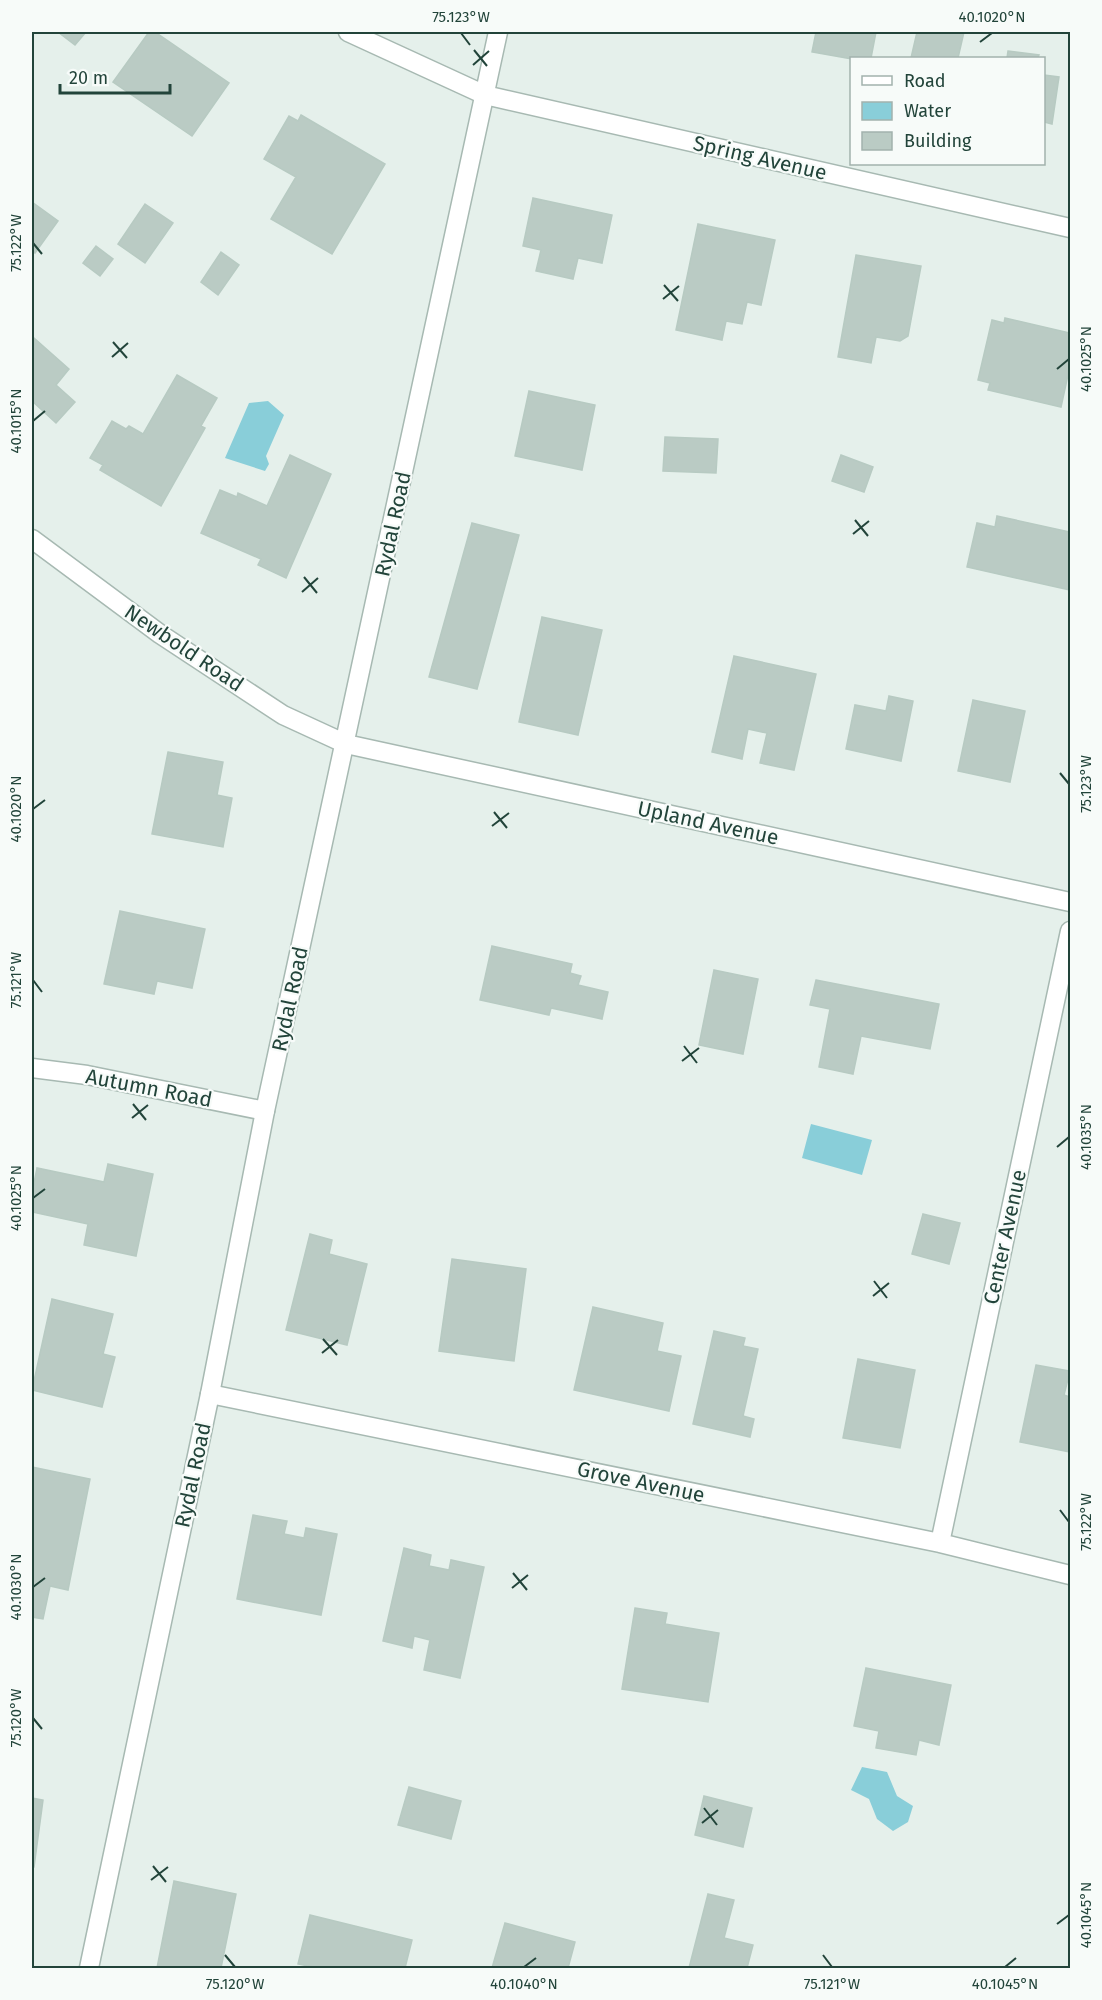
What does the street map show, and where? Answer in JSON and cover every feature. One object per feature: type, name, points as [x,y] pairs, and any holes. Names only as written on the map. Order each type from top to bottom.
[{"type":"street","name":"Spring Avenue","points":[[348,32],[485,95],[1071,228]]},
{"type":"street","name":"Rydal Road","points":[[89,1968],[210,1394],[265,1111],[498,32]]},
{"type":"street","name":"Newbold Road","points":[[32,539],[160,634],[274,709],[346,744]]},
{"type":"street","name":"Upland Avenue","points":[[346,744],[1071,902]]},
{"type":"street","name":"Center Avenue","points":[[940,1543],[1071,931]]},
{"type":"street","name":"Autumn Road","points":[[32,1068],[87,1075],[265,1111]]},
{"type":"street","name":"Grove Avenue","points":[[210,1394],[940,1543],[1071,1575]]},
{"type":"water","points":[[268,401],[284,415],[266,456],[269,464],[265,471],[225,458],[249,403]]},
{"type":"water","points":[[811,1124],[872,1140],[862,1175],[802,1158]]},
{"type":"water","points":[[862,1767],[887,1772],[897,1796],[913,1806],[908,1822],[893,1831],[877,1819],[869,1799],[851,1790]]},
{"type":"building","points":[[58,32],[86,32],[75,45]]},
{"type":"building","points":[[149,32],[155,32],[229,83],[192,136],[113,82]]},
{"type":"building","points":[[816,32],[876,32],[871,57],[850,59],[812,52]]},
{"type":"building","points":[[917,32],[964,32],[958,57],[911,57]]},
{"type":"building","points":[[1008,51],[1039,55],[1038,57],[1007,57]]},
{"type":"building","points":[[1045,75],[1059,77],[1052,124],[1045,122]]},
{"type":"building","points":[[301,115],[385,164],[332,254],[271,219],[296,177],[264,159],[289,116],[298,121]]},
{"type":"building","points":[[533,198],[612,215],[602,263],[578,258],[573,279],[536,271],[541,250],[523,246]]},
{"type":"building","points":[[32,202],[58,221],[35,253],[32,250]]},
{"type":"building","points":[[145,204],[173,223],[145,263],[118,244]]},
{"type":"building","points":[[698,224],[775,240],[761,305],[747,302],[742,324],[726,321],[722,340],[676,330]]},
{"type":"building","points":[[96,246],[113,259],[100,276],[83,263]]},
{"type":"building","points":[[221,252],[239,265],[218,295],[201,282]]},
{"type":"building","points":[[856,255],[921,266],[908,336],[900,341],[876,337],[871,363],[838,357]]},
{"type":"building","points":[[1005,318],[1070,333],[1070,366],[1061,407],[988,390],[990,383],[978,380],[992,320],[1004,323]]},
{"type":"building","points":[[34,338],[69,369],[56,385],[75,402],[56,423],[32,401]]},
{"type":"building","points":[[177,375],[217,398],[201,426],[205,428],[161,506],[100,470],[103,465],[90,458],[112,421],[126,429],[129,426],[143,434]]},
{"type":"building","points":[[529,391],[595,405],[582,470],[515,456]]},
{"type":"building","points":[[665,437],[718,439],[716,473],[663,471]]},
{"type":"building","points":[[290,455],[331,474],[286,578],[258,565],[261,559],[201,533],[220,490],[237,497],[238,493],[267,506]]},
{"type":"building","points":[[841,455],[873,467],[864,492],[832,481]]},
{"type":"building","points":[[997,516],[1070,532],[1070,590],[967,567],[977,523],[995,527]]},
{"type":"building","points":[[472,523],[519,535],[477,689],[429,677]]},
{"type":"building","points":[[542,617],[602,630],[578,735],[519,722]]},
{"type":"building","points":[[734,656],[816,674],[794,770],[760,763],[767,733],[748,729],[742,759],[712,752]]},
{"type":"building","points":[[889,696],[913,701],[901,761],[846,749],[855,705],[886,711]]},
{"type":"building","points":[[973,700],[1025,711],[1010,782],[958,771]]},
{"type":"building","points":[[168,752],[223,762],[217,795],[232,798],[223,847],[152,834]]},
{"type":"building","points":[[120,911],[205,929],[192,988],[157,981],[154,994],[104,984]]},
{"type":"building","points":[[492,946],[572,964],[570,973],[581,976],[578,985],[608,992],[602,1019],[551,1008],[549,1015],[480,1000]]},
{"type":"building","points":[[714,970],[758,979],[743,1054],[699,1045]]},
{"type":"building","points":[[816,980],[939,1004],[930,1049],[861,1036],[853,1074],[819,1067],[830,1009],[810,1005]]},
{"type":"building","points":[[108,1164],[153,1174],[136,1256],[84,1245],[88,1224],[32,1212],[32,1193],[37,1168],[104,1182]]},
{"type":"building","points":[[923,1214],[960,1223],[949,1264],[912,1254]]},
{"type":"building","points":[[310,1234],[332,1240],[329,1254],[367,1264],[347,1345],[286,1330]]},
{"type":"building","points":[[452,1259],[526,1269],[514,1361],[439,1351]]},
{"type":"building","points":[[52,1299],[113,1314],[103,1354],[115,1357],[102,1407],[32,1390]]},
{"type":"building","points":[[593,1307],[663,1323],[657,1351],[681,1356],[669,1411],[574,1390]]},
{"type":"building","points":[[714,1331],[745,1338],[743,1346],[758,1349],[743,1416],[754,1419],[750,1437],[693,1424]]},
{"type":"building","points":[[858,1359],[915,1370],[900,1448],[843,1438]]},
{"type":"building","points":[[1036,1365],[1070,1371],[1064,1395],[1070,1397],[1070,1452],[1020,1442]]},
{"type":"building","points":[[32,1467],[90,1479],[68,1590],[50,1586],[43,1619],[32,1617]]},
{"type":"building","points":[[253,1515],[287,1521],[284,1534],[304,1538],[306,1528],[337,1534],[321,1615],[237,1599]]},
{"type":"building","points":[[404,1548],[431,1555],[429,1566],[449,1570],[451,1560],[484,1567],[460,1678],[424,1670],[430,1640],[414,1636],[412,1648],[383,1641]]},
{"type":"building","points":[[635,1608],[667,1613],[665,1624],[719,1633],[708,1702],[622,1689]]},
{"type":"building","points":[[866,1668],[951,1685],[939,1745],[919,1740],[916,1755],[876,1748],[879,1731],[854,1726]]},
{"type":"building","points":[[409,1787],[461,1801],[451,1839],[398,1825]]},
{"type":"building","points":[[704,1796],[752,1808],[743,1847],[695,1835]]},
{"type":"building","points":[[32,1798],[43,1800],[34,1867],[32,1867]]},
{"type":"building","points":[[174,1881],[236,1894],[221,1968],[157,1968]]},
{"type":"building","points":[[708,1894],[734,1900],[724,1938],[753,1945],[747,1968],[689,1968]]},
{"type":"building","points":[[310,1915],[412,1940],[405,1968],[318,1968],[298,1964]]},
{"type":"building","points":[[505,1923],[575,1942],[568,1968],[492,1968]]}]
